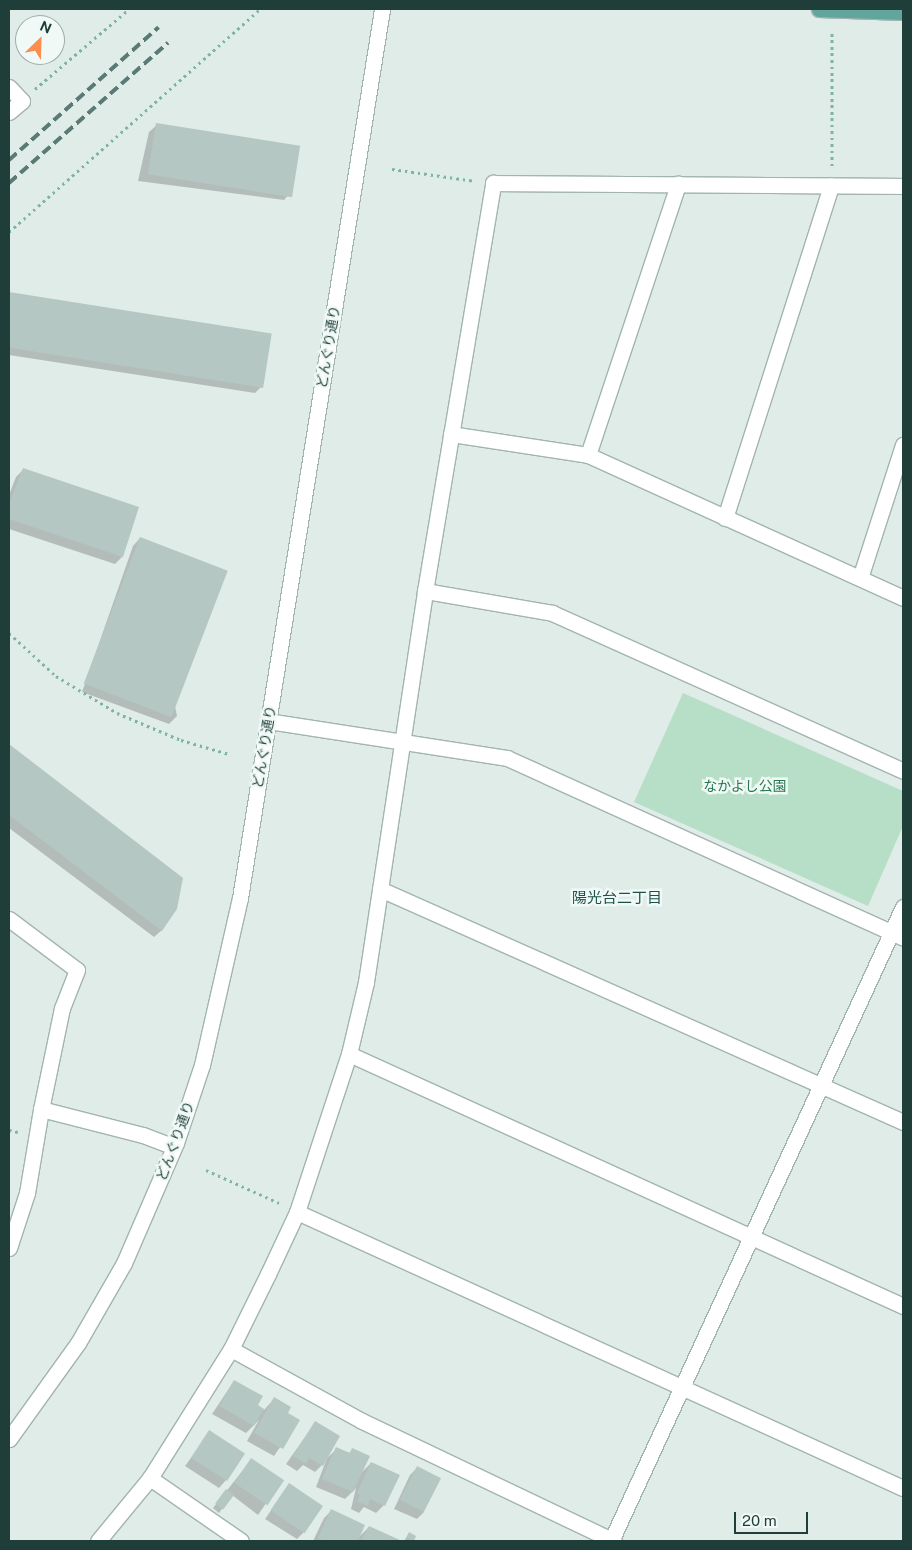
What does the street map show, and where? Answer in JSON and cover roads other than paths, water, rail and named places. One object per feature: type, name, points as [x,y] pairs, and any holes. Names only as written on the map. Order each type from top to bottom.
[{"type":"main road","points":[[819,9],[903,12]]},
{"type":"street","name":"どんぐり通り","points":[[9,1439],[78,1343],[124,1263],[174,1147],[202,1065],[221,989],[268,721],[382,9]]},
{"type":"street","points":[[9,87],[22,101],[9,112]]},
{"type":"street","points":[[98,1541],[150,1478],[231,1349],[297,1212],[349,1054],[366,982],[425,591],[493,183],[903,186]]},
{"type":"street","points":[[588,455],[678,184]]},
{"type":"street","points":[[725,518],[832,186]]},
{"type":"street","points":[[452,434],[588,455],[903,598]]},
{"type":"street","points":[[860,578],[903,445]]},
{"type":"street","points":[[425,591],[552,613],[903,770]]},
{"type":"street","points":[[268,721],[403,740],[507,758],[898,935]]},
{"type":"street","points":[[380,889],[903,1122]]},
{"type":"street","points":[[231,1349],[362,1421],[612,1541],[821,1085],[898,935],[903,907]]},
{"type":"street","points":[[9,919],[77,970],[62,1008],[41,1110],[27,1193],[9,1248]]},
{"type":"street","points":[[349,1054],[903,1306]]},
{"type":"street","points":[[41,1110],[142,1135],[174,1147]]},
{"type":"street","points":[[297,1212],[903,1488]]},
{"type":"street","points":[[150,1478],[241,1541]]},
{"type":"railway","points":[[9,160],[159,27]]},
{"type":"railway","points":[[9,183],[168,43]]},
{"type":"district","name":"陽光台二丁目","points":[[617,898]]},
{"type":"park label","name":"なかよし公園","points":[[745,786]]}]
